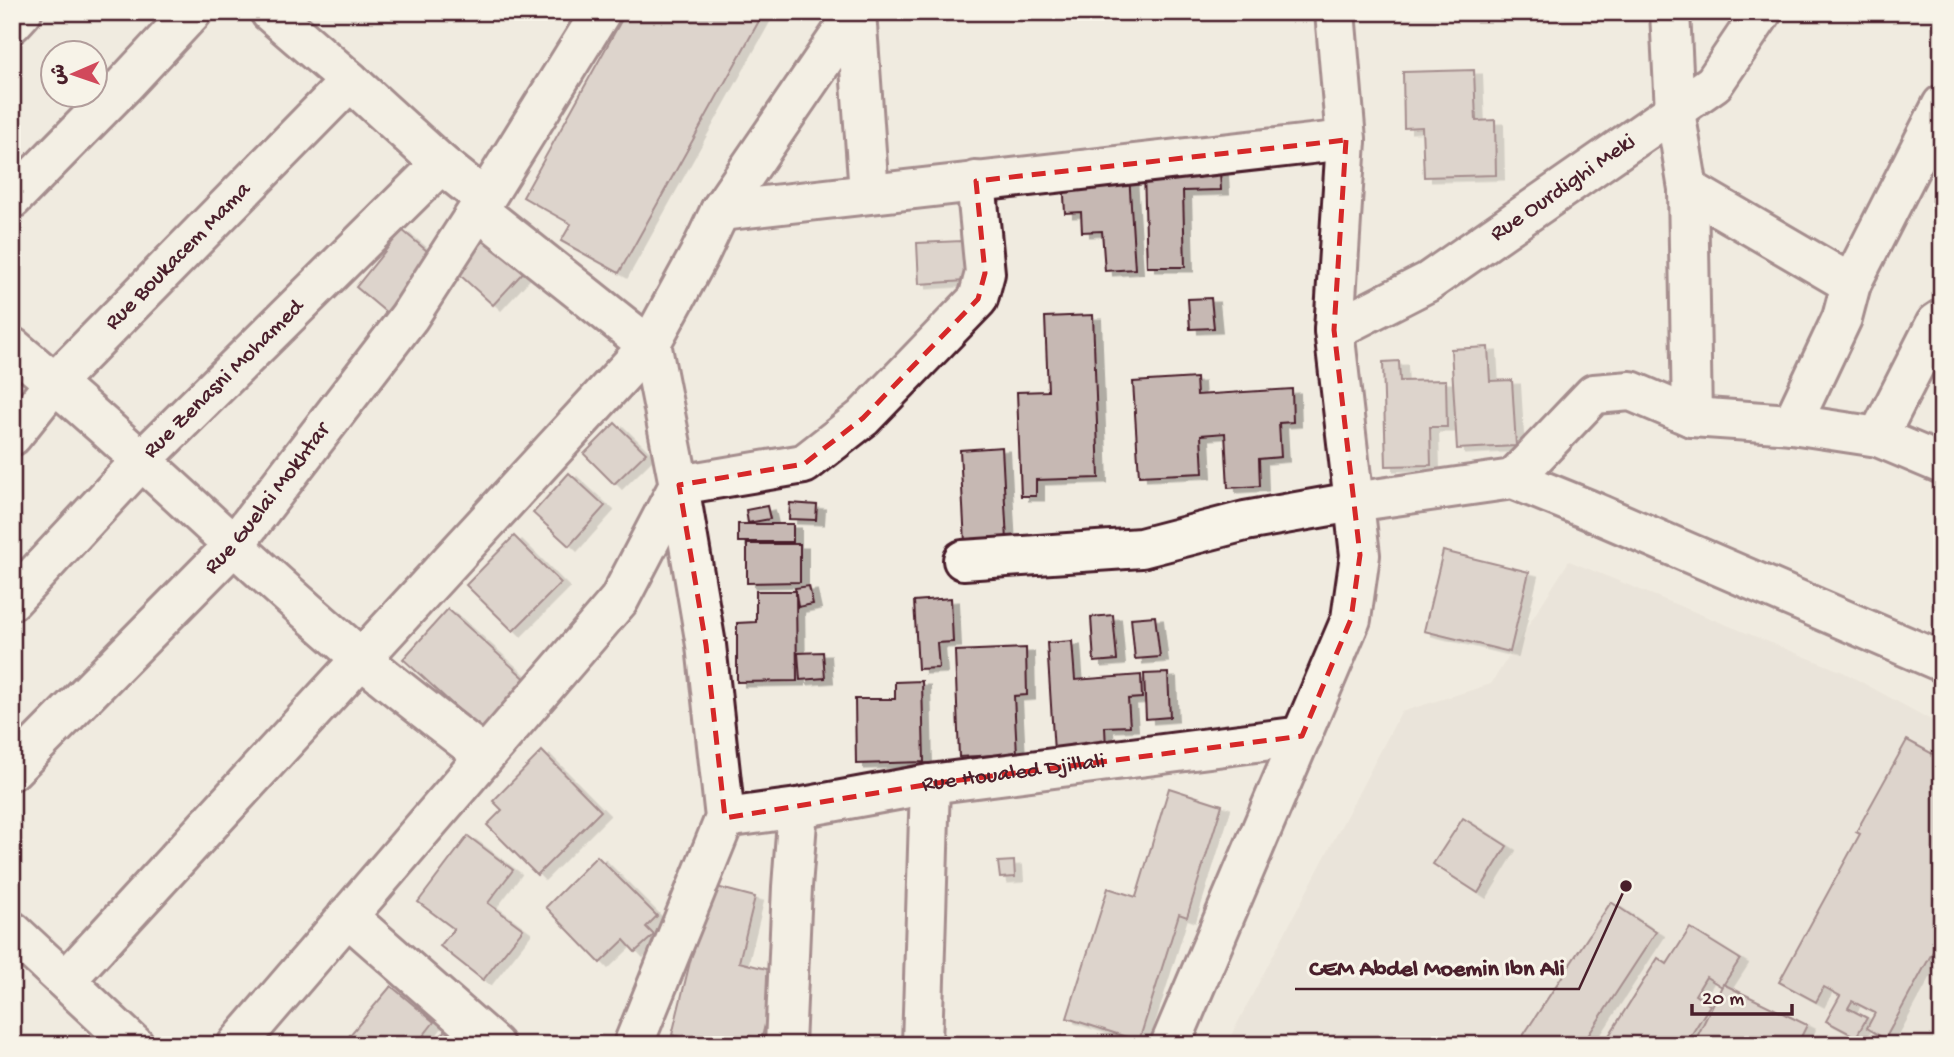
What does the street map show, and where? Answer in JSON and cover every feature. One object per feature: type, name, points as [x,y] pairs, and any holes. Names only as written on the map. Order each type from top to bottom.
[{"type":"street","points":[[12,23],[22,12]]},
{"type":"street","points":[[12,199],[192,12]]},
{"type":"street","points":[[270,12],[350,80],[441,164],[485,199],[479,211],[643,340],[679,485],[706,645],[725,818],[633,1045]]},
{"type":"street","name":"Rue Guelai Mokhtar","points":[[12,770],[234,545],[409,317],[601,12]]},
{"type":"street","points":[[856,12],[869,193]]},
{"type":"street","points":[[66,980],[360,658],[643,340],[699,255],[720,211],[856,12]]},
{"type":"street","points":[[1170,1045],[1352,619],[1360,555],[1334,330],[1346,140],[1335,12]]},
{"type":"street","points":[[1670,12],[1675,111],[1688,190],[1692,417]]},
{"type":"street","name":"Rue Ourdighi Meki","points":[[1334,330],[1428,282],[1714,83],[1762,12]]},
{"type":"street","name":"Rue Boukacem Mama","points":[[12,436],[55,382],[350,80]]},
{"type":"street","points":[[1792,424],[1842,318],[1851,284],[1942,105]]},
{"type":"street","points":[[720,211],[1346,140]]},
{"type":"street","name":"Rue Zenasni Mohamed","points":[[12,600],[141,461],[441,164]]},
{"type":"street","points":[[679,485],[804,464],[863,418],[978,299],[985,273],[976,181]]},
{"type":"street","points":[[1688,190],[1851,284]]},
{"type":"street","points":[[1878,437],[1936,323],[1942,319]]},
{"type":"street","points":[[12,347],[55,382],[360,658],[484,756]]},
{"type":"street","points":[[1513,479],[1594,394],[1631,391],[1692,417],[1792,424],[1878,437],[1942,464]]},
{"type":"street","points":[[963,560],[1141,548],[1245,521],[1513,479],[1942,662]]},
{"type":"street","points":[[237,1045],[619,600],[679,485]]},
{"type":"street","name":"Rue Houaled Djillali","points":[[725,818],[930,784],[1302,736]]},
{"type":"street","points":[[922,1045],[930,784]]},
{"type":"street","points":[[785,1045],[798,808]]},
{"type":"street","points":[[347,916],[494,1045]]},
{"type":"street","points":[[12,931],[134,1045]]},
{"type":"highlighted area","points":[[1346,140],[1334,330],[1360,555],[1351,619],[1302,736],[930,784],[725,818],[706,645],[679,485],[804,464],[863,418],[978,299],[985,273],[976,181]]},
{"type":"shaded area","points":[[1569,561],[1843,672],[1942,726],[1942,1045],[1226,1045],[1401,712],[1491,684]]},
{"type":"building","points":[[626,12],[764,12],[619,273],[561,241],[571,224],[523,197]]},
{"type":"building","points":[[1474,70],[1476,121],[1495,120],[1496,175],[1424,177],[1422,127],[1404,128],[1403,72]]},
{"type":"building","points":[[1220,171],[1221,190],[1183,191],[1185,267],[1147,267],[1144,173]]},
{"type":"building","points":[[1129,174],[1135,269],[1105,271],[1102,231],[1082,232],[1081,212],[1065,213],[1063,178]]},
{"type":"building","points":[[485,228],[528,267],[493,305],[451,267]]},
{"type":"building","points":[[402,230],[433,256],[387,313],[356,287]]},
{"type":"building","points":[[962,241],[965,281],[919,284],[917,243]]},
{"type":"building","points":[[1211,298],[1214,328],[1190,329],[1188,299]]},
{"type":"building","points":[[1093,315],[1099,478],[1036,480],[1036,496],[1021,496],[1017,392],[1048,391],[1045,317]]},
{"type":"building","points":[[1488,347],[1490,381],[1512,380],[1516,446],[1457,449],[1451,349]]},
{"type":"building","points":[[1399,361],[1400,381],[1446,380],[1447,427],[1430,427],[1431,465],[1386,466],[1383,362]]},
{"type":"building","points":[[1196,378],[1197,395],[1292,389],[1293,422],[1279,423],[1281,457],[1259,459],[1260,486],[1228,488],[1225,433],[1201,435],[1203,473],[1139,476],[1133,382]]},
{"type":"building","points":[[615,423],[646,453],[614,484],[584,454]]},
{"type":"building","points":[[1002,447],[1007,541],[965,543],[960,450]]},
{"type":"building","points":[[569,473],[605,506],[569,546],[533,513]]},
{"type":"building","points":[[790,503],[817,505],[816,520],[789,519]]},
{"type":"building","points":[[767,506],[770,519],[748,523],[746,510]]},
{"type":"building","points":[[738,524],[793,524],[793,542],[738,542]]},
{"type":"building","points":[[514,536],[561,583],[513,631],[466,585]]},
{"type":"building","points":[[747,544],[800,544],[800,582],[747,583]]},
{"type":"building","points":[[1443,551],[1529,572],[1510,652],[1424,631]]},
{"type":"building","points":[[809,586],[813,604],[798,607],[795,588]]},
{"type":"building","points":[[756,591],[796,591],[797,681],[737,682],[737,623],[756,622]]},
{"type":"building","points":[[951,598],[953,642],[937,643],[939,668],[918,669],[914,601]]},
{"type":"building","points":[[448,609],[541,693],[496,744],[403,659]]},
{"type":"building","points":[[1113,615],[1117,660],[1094,662],[1091,617]]},
{"type":"building","points":[[1155,616],[1160,657],[1135,659],[1131,618]]},
{"type":"building","points":[[1072,641],[1075,680],[1141,675],[1142,698],[1128,699],[1130,726],[1105,727],[1106,748],[1054,752],[1047,643]]},
{"type":"building","points":[[1026,648],[1027,695],[1014,696],[1017,754],[959,757],[955,651]]},
{"type":"building","points":[[823,652],[825,678],[800,680],[798,653]]},
{"type":"building","points":[[1168,673],[1170,717],[1146,719],[1144,674]]},
{"type":"building","points":[[922,681],[924,762],[856,764],[855,699],[895,699],[895,682]]},
{"type":"building","points":[[1907,740],[1942,759],[1942,935],[1885,1039],[1867,1028],[1875,1013],[1852,1001],[1848,1008],[1867,1018],[1856,1037],[1826,1021],[1840,996],[1824,987],[1816,1002],[1779,982],[1860,834],[1856,832]]},
{"type":"building","points":[[542,751],[601,811],[537,875],[487,825],[502,810],[493,801]]},
{"type":"building","points":[[1169,788],[1222,805],[1187,917],[1179,914],[1139,1041],[1067,1018],[1108,888],[1136,897]]},
{"type":"building","points":[[1463,818],[1507,846],[1478,893],[1433,864]]},
{"type":"building","points":[[468,836],[513,870],[488,903],[523,929],[483,980],[440,946],[454,929],[418,902]]},
{"type":"building","points":[[597,856],[657,916],[646,927],[654,935],[635,952],[624,940],[600,963],[546,907]]},
{"type":"building","points":[[1014,861],[1015,877],[1000,878],[998,862]]},
{"type":"building","points":[[709,885],[755,897],[739,962],[778,972],[760,1045],[713,1045],[672,1035]]},
{"type":"building","points":[[1611,902],[1656,932],[1582,1045],[1517,1045]]},
{"type":"building","points":[[1690,928],[1740,959],[1722,987],[1706,977],[1695,995],[1710,1005],[1685,1045],[1603,1045],[1658,958],[1667,964]]},
{"type":"building","points":[[1723,984],[1807,1025],[1797,1045],[1693,1045]]},
{"type":"building","points":[[391,986],[434,1022],[416,1045],[348,1045],[344,1042]]},
{"type":"building","points":[[455,1021],[480,1045],[432,1045]]},
{"type":"place","name":"CEM Abdel Moemin Ibn Ali","points":[[1626,886]]}]
